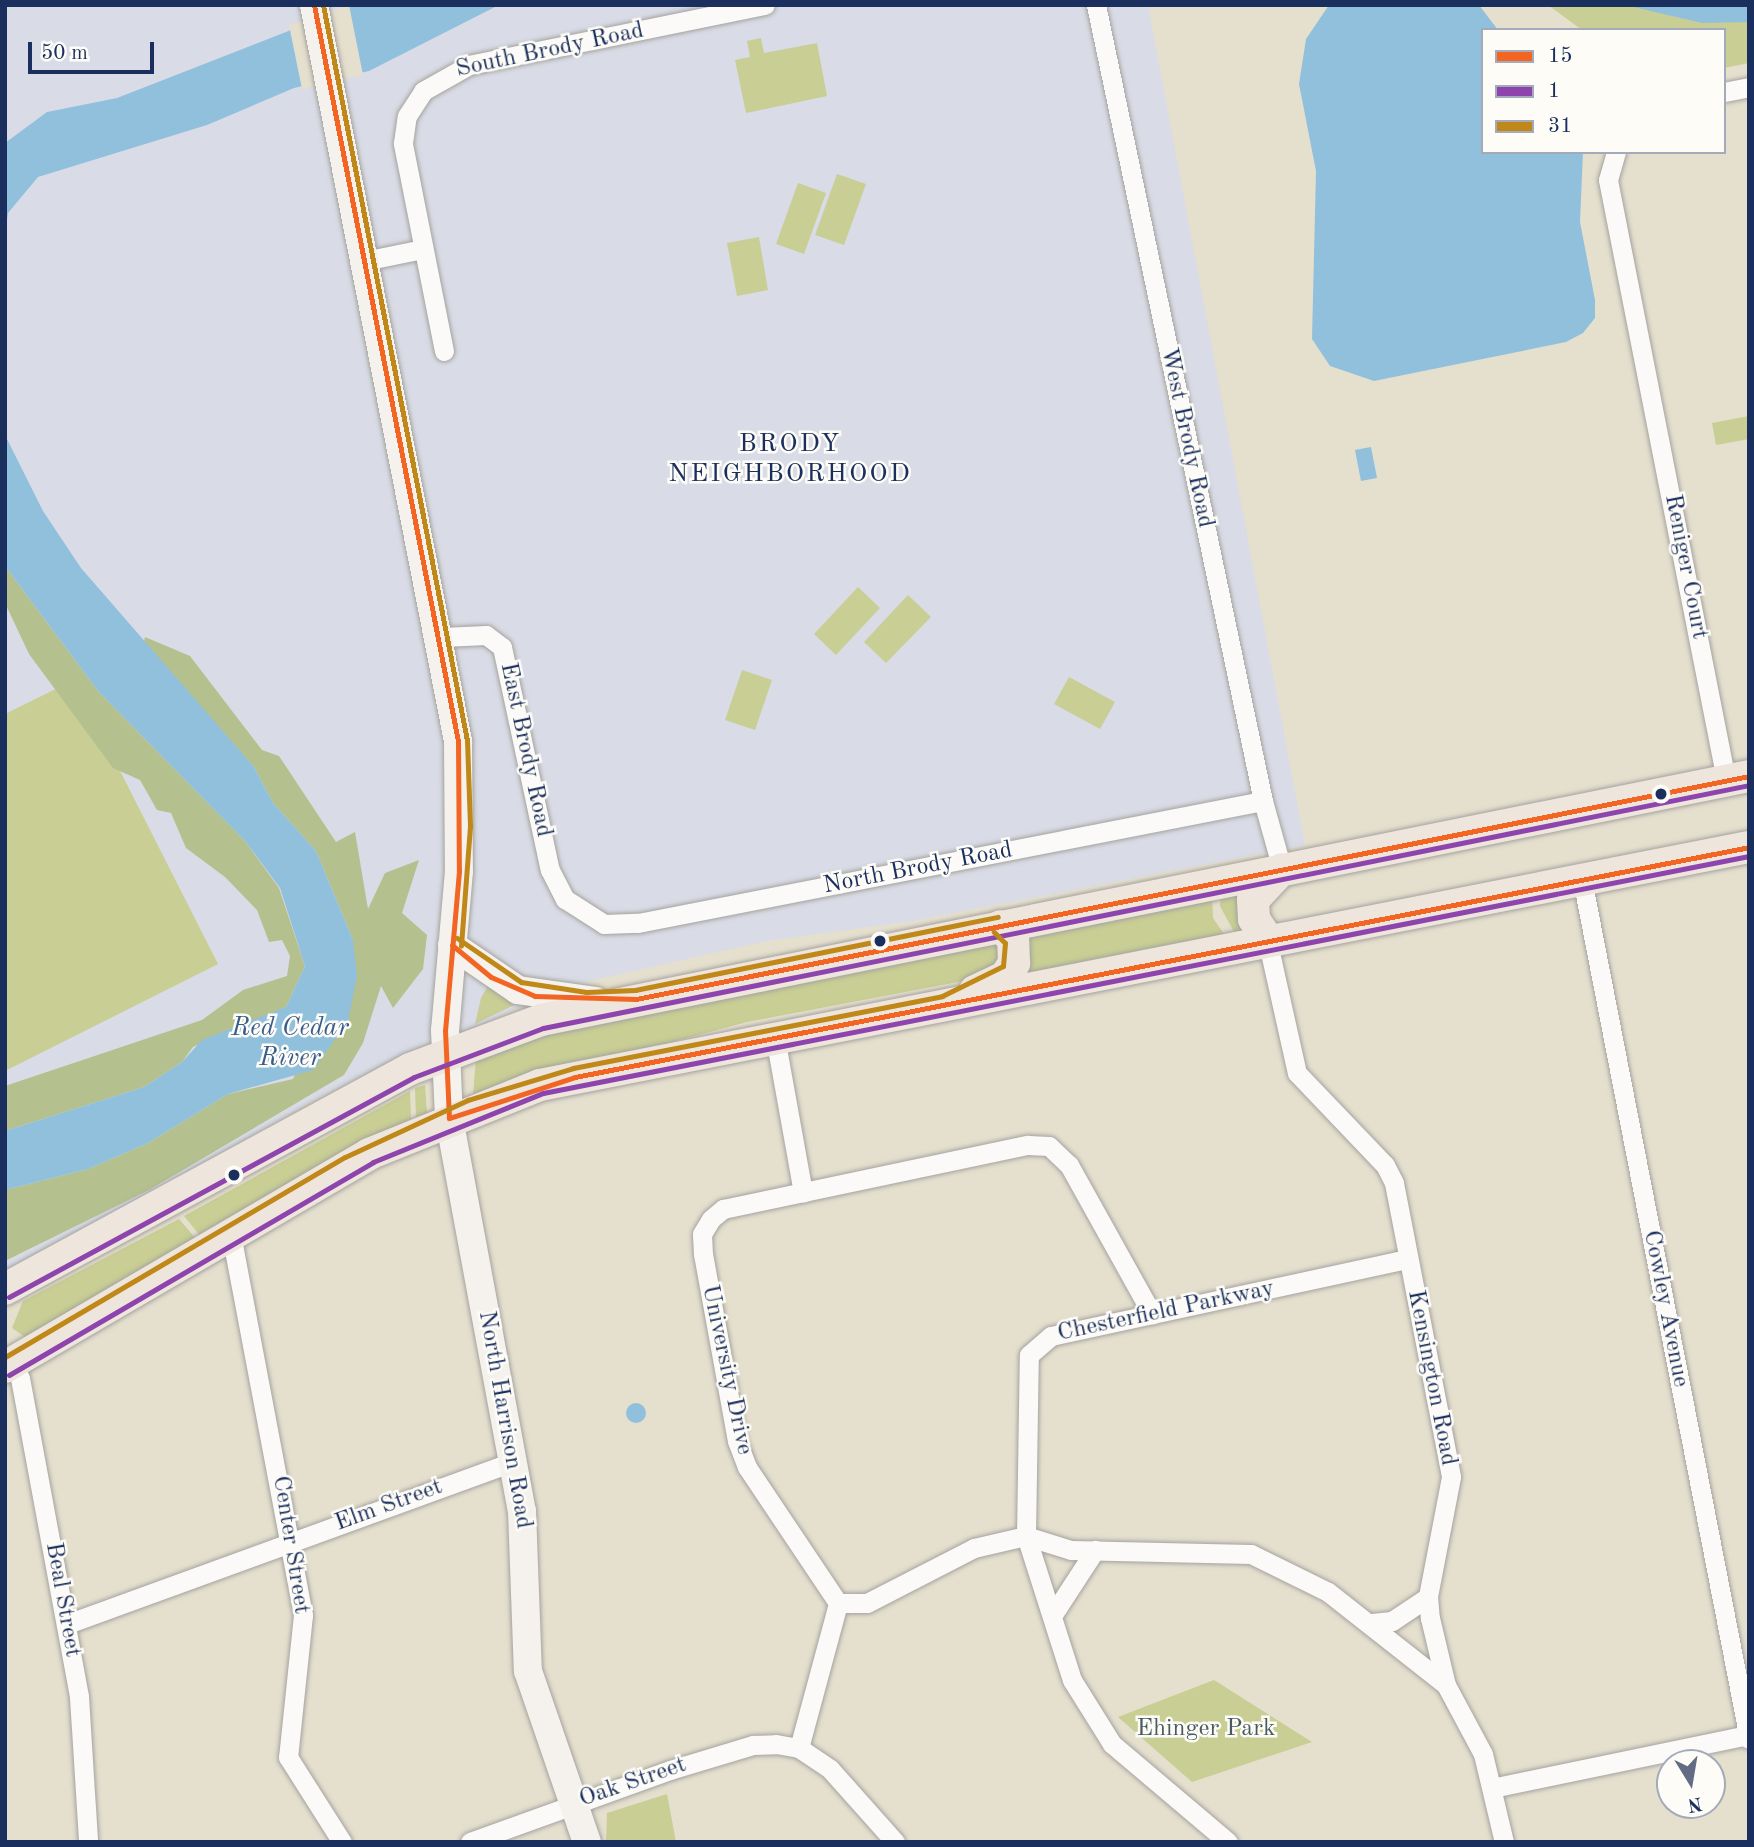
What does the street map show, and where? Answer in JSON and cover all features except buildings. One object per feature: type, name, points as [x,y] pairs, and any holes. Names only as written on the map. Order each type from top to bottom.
[{"type":"main road","points":[[9,1288],[444,1053],[541,1020],[1737,778]]},
{"type":"main road","points":[[7,1362],[359,1160],[449,1118],[559,1080],[1749,846]]},
{"type":"main road","points":[[1267,939],[1253,900],[1282,869]]},
{"type":"main road","points":[[945,1004],[1010,972],[1014,944],[1000,926]]},
{"type":"street","name":"North Harrison Road","points":[[314,5],[442,637],[461,788],[444,1053],[449,1118],[514,1461],[525,1537],[528,1671],[577,1802],[587,1842]]},
{"type":"street","name":"South Brody Road","points":[[424,248],[403,143],[407,116],[423,91],[469,65],[765,5]]},
{"type":"street","name":"West Brody Road","points":[[1096,5],[1263,801],[1282,869]]},
{"type":"street","points":[[1726,92],[1749,87]]},
{"type":"street","name":"Reniger Court","points":[[1615,154],[1608,180],[1737,778]]},
{"type":"street","points":[[364,261],[424,248],[444,351]]},
{"type":"street","name":"East Brody Road","points":[[442,637],[486,635],[502,647],[550,870],[576,910]]},
{"type":"street","name":"North Brody Road","points":[[576,910],[604,924],[638,923],[1263,801]]},
{"type":"street","name":"Cowley Avenue","points":[[1582,879],[1748,1737]]},
{"type":"street","name":"Kensington Road","points":[[1267,939],[1297,1073],[1385,1165],[1451,1477],[1447,1525],[1428,1597],[1446,1685],[1476,1734],[1504,1842]]},
{"type":"street","points":[[452,945],[491,977],[535,996],[636,999]]},
{"type":"street","points":[[775,1037],[803,1192]]},
{"type":"street","name":"University Drive","points":[[838,1603],[747,1467],[702,1254],[702,1234],[723,1209],[1049,1146],[1069,1165],[1152,1314]]},
{"type":"street","name":"Center Street","points":[[231,1234],[291,1542],[303,1631],[288,1758],[342,1842]]},
{"type":"street","name":"Chesterfield Parkway","points":[[1228,1842],[1097,1727],[1072,1680],[1026,1536],[1029,1354],[1051,1336],[1407,1259]]},
{"type":"street","name":"Beal Street","points":[[7,1362],[20,1378],[67,1624],[80,1706],[88,1842]]},
{"type":"street","name":"Elm Street","points":[[67,1624],[514,1461]]},
{"type":"street","points":[[895,1842],[830,1769],[799,1748],[838,1603],[867,1603],[974,1548],[1026,1536],[1095,1550],[1251,1554],[1290,1568],[1372,1623],[1446,1685]]},
{"type":"street","points":[[1052,1616],[1095,1550]]},
{"type":"street","points":[[1372,1623],[1392,1621],[1428,1597]]},
{"type":"street","points":[[1492,1788],[1748,1737]]},
{"type":"street","name":"Oak Street","points":[[470,1842],[577,1802],[752,1745],[799,1748]]},
{"type":"shaded area","points":[[5,5],[1148,5],[1305,845],[912,921],[767,941],[567,986],[323,1096],[205,1162],[176,1186],[5,1275]]},
{"type":"green space","points":[[1548,5],[1749,5],[1749,63],[1726,68],[1726,28],[1579,28]]},
{"type":"green space","points":[[761,38],[764,53],[817,43],[827,96],[746,113],[735,60],[750,57],[747,41]]},
{"type":"green space","points":[[837,174],[866,184],[844,245],[815,235]]},
{"type":"green space","points":[[798,183],[826,193],[804,254],[776,244]]},
{"type":"green space","points":[[759,237],[768,290],[737,296],[727,243]]},
{"type":"green space","points":[[1749,416],[1749,439],[1716,445],[1712,423]]},
{"type":"green space","points":[[5,566],[98,691],[245,841],[279,888],[305,966],[286,1007],[193,1047],[182,1062],[144,1087],[5,1131],[5,1086],[202,1020],[243,990],[287,976],[290,956],[282,940],[269,942],[257,910],[225,877],[186,848],[171,813],[157,810],[140,780],[113,768],[29,654],[5,603]]},
{"type":"green space","points":[[858,587],[880,608],[836,655],[814,634]]},
{"type":"green space","points":[[908,595],[931,617],[886,663],[864,642]]},
{"type":"green space","points":[[145,637],[190,656],[262,750],[279,756],[336,842],[355,832],[368,909],[385,873],[419,860],[402,913],[427,935],[423,969],[393,1008],[381,986],[363,1043],[344,1075],[149,1190],[5,1261],[5,1190],[88,1169],[148,1143],[228,1094],[293,1079],[353,940],[316,851],[273,803],[254,767],[143,646]]},
{"type":"green space","points":[[742,670],[772,680],[755,730],[725,720]]},
{"type":"green space","points":[[1069,677],[1115,702],[1100,729],[1054,704]]},
{"type":"green space","points":[[74,680],[218,964],[5,1071],[5,714]]},
{"type":"green space","points":[[1238,891],[1243,930],[1235,934],[1220,906],[1221,892]]},
{"type":"green space","points":[[1212,893],[1213,918],[1226,937],[1025,977],[1022,932]]},
{"type":"green space","points":[[999,943],[999,963],[979,978],[747,1022],[473,1095],[476,1058],[508,1040]]},
{"type":"green space","points":[[488,986],[520,1002],[475,1024],[481,998]]},
{"type":"green space","points":[[425,1085],[427,1113],[416,1117],[415,1088]]},
{"type":"green space","points":[[410,1091],[411,1119],[202,1238],[184,1216]]},
{"type":"green space","points":[[179,1219],[197,1240],[45,1329],[25,1337],[12,1328],[23,1301]]},
{"type":"green space","name":"Ehinger Park","points":[[1214,1680],[1312,1742],[1192,1782],[1118,1717]]},
{"type":"green space","points":[[667,1794],[676,1842],[606,1842],[607,1813]]},
{"type":"water","points":[[355,5],[499,5],[369,71],[294,88],[207,125],[38,177],[8,213],[5,235],[5,143],[47,112],[117,98]]},
{"type":"water","points":[[1329,5],[1479,5],[1496,28],[1481,28],[1481,154],[1583,154],[1580,222],[1595,300],[1595,318],[1583,333],[1566,342],[1374,381],[1330,366],[1312,339],[1316,171],[1299,84],[1306,39]]},
{"type":"water","points":[[1625,5],[1749,5],[1749,22],[1702,23]]},
{"type":"water","name":"Red Cedar River","points":[[5,435],[43,511],[81,568],[254,767],[273,803],[316,851],[353,940],[357,976],[348,1021],[313,1070],[228,1094],[148,1143],[88,1169],[5,1190],[5,1131],[144,1087],[182,1062],[202,1040],[286,1007],[305,966],[280,888],[245,841],[98,691],[5,566]]},
{"type":"water","points":[[1371,447],[1377,478],[1361,481],[1355,450]]},
{"type":"water","points":[[632,1403],[640,1403],[646,1413],[640,1423],[632,1423],[626,1417],[626,1409]]},
{"type":"pier","points":[[349,5],[363,75],[302,89],[289,25]]},
{"type":"transit line","name":"15","points":[[314,5],[458,741],[459,871],[445,1030],[449,1118],[575,1077],[1749,847]]},
{"type":"transit line","name":"31","points":[[323,5],[467,740],[470,826],[461,946]]},
{"type":"transit line","name":"15","points":[[452,945],[491,977],[535,996],[636,999],[1749,776]]},
{"type":"transit line","name":"1","points":[[9,1297],[414,1077],[543,1028],[1749,785]]},
{"type":"transit line","name":"1","points":[[9,1375],[373,1162],[543,1093],[1749,856]]},
{"type":"transit line","name":"31","points":[[457,938],[521,982],[586,992],[635,990],[998,917]]},
{"type":"transit line","name":"31","points":[[5,1357],[345,1157],[468,1100],[573,1068],[942,996],[1003,966],[1005,943],[994,932]]},
{"type":"district","name":"BRODY NEIGHBORHOOD","points":[[790,460]]}]
